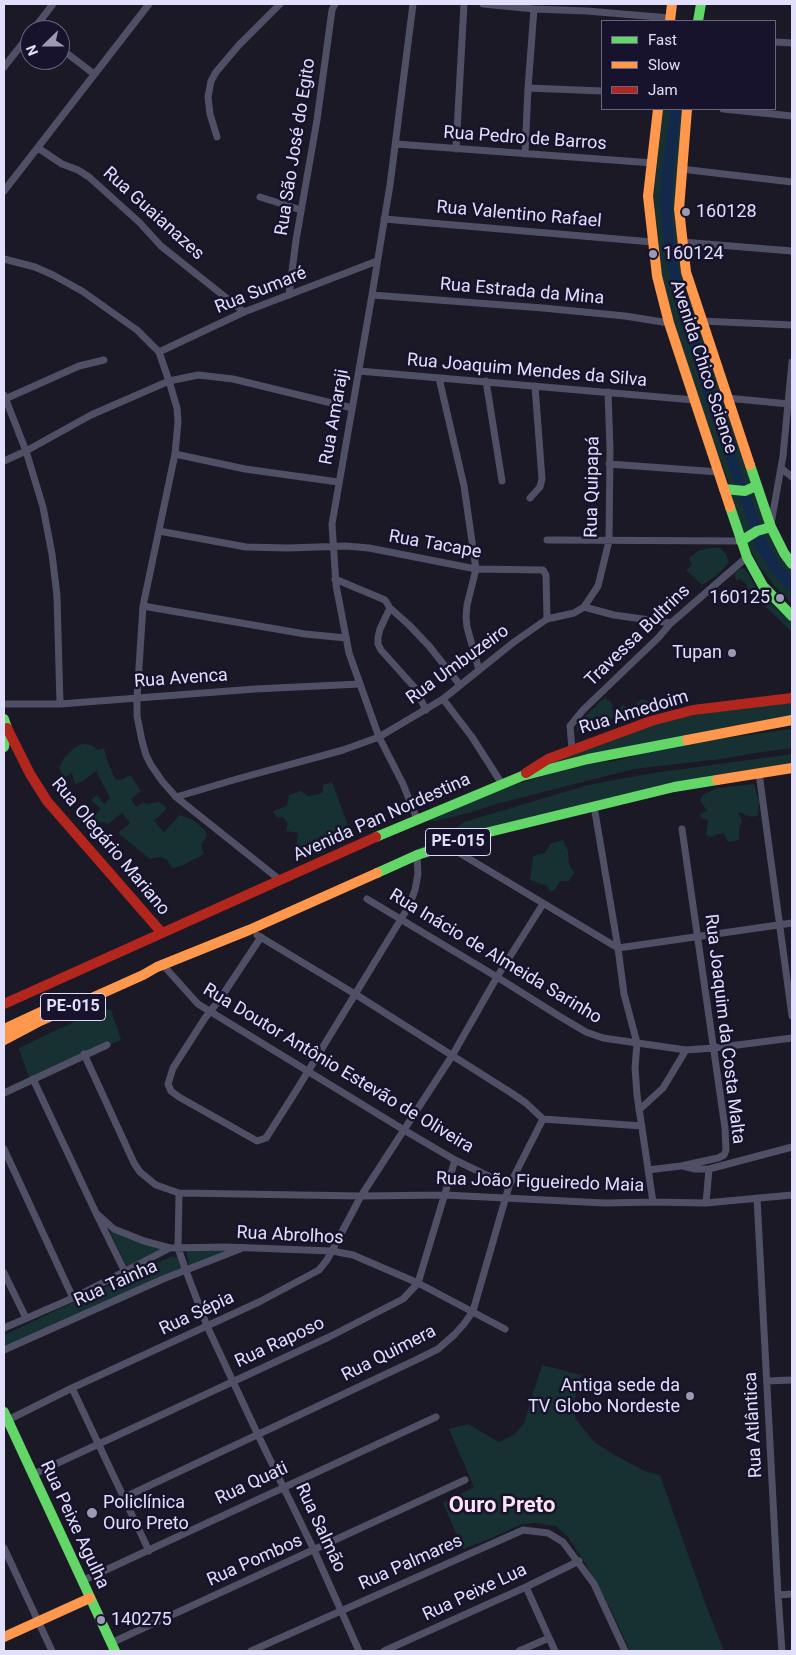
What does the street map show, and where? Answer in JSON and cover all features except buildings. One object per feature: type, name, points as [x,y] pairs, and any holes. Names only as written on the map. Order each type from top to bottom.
[{"type":"main road","points":[[670,20],[672,4]]},
{"type":"main road","points":[[698,20],[701,4]]},
{"type":"main road","name":"Avenida Chico Science","points":[[658,110],[648,196],[657,276],[668,323],[719,472],[749,536],[747,557],[763,586],[792,616]]},
{"type":"main road","name":"Avenida Chico Science","points":[[687,110],[680,169],[680,209],[686,272],[756,486],[771,527],[784,553],[792,564]]},
{"type":"main road","points":[[729,490],[746,491],[756,486]]},
{"type":"main road","points":[[749,536],[771,527]]},
{"type":"main road","name":"Rua Amedoim","points":[[522,776],[548,759],[651,721],[693,710],[792,698]]},
{"type":"main road","name":"Avenida Pan Nordestina","points":[[4,1004],[417,819],[522,776],[588,759],[792,720]]},
{"type":"main road","points":[[4,747],[5,724]]},
{"type":"main road","name":"Rua Olegário Mariano","points":[[5,724],[30,774],[47,801],[162,933]]},
{"type":"main road","name":"PE-015","points":[[4,1029],[108,983],[160,966],[249,930],[416,855],[446,845],[535,820],[674,787],[792,768]]},
{"type":"main road","name":"PE-015","points":[[4,1040],[38,1022],[160,966]]},
{"type":"main road","name":"Rua Peixe Agulha","points":[[6,1416],[113,1647]]},
{"type":"main road","points":[[4,1637],[90,1598]]},
{"type":"street","points":[[41,20],[53,4]]},
{"type":"street","points":[[4,191],[148,4]]},
{"type":"street","points":[[217,137],[208,97],[211,81],[216,72],[239,45],[280,4]]},
{"type":"street","name":"Rua São José do Egito","points":[[289,295],[317,120],[332,10],[335,4]]},
{"type":"street","points":[[456,149],[464,4]]},
{"type":"street","points":[[484,4],[534,9],[558,7],[670,20]]},
{"type":"street","name":"Rua Amaraji","points":[[413,6],[396,144],[372,296],[338,482],[332,524],[332,547],[335,579],[349,653],[379,737],[403,784],[417,819]]},
{"type":"street","points":[[525,154],[534,9]]},
{"type":"street","points":[[776,42],[792,43]]},
{"type":"street","points":[[4,67],[20,47]]},
{"type":"street","points":[[70,56],[94,74]]},
{"type":"street","points":[[528,88],[601,91]]},
{"type":"street","points":[[733,110],[792,116]]},
{"type":"street","name":"Rua Pedro de Barros","points":[[396,144],[653,163]]},
{"type":"street","name":"Rua Guaianazes","points":[[38,148],[62,164],[78,170],[89,177],[133,217],[161,246],[244,312]]},
{"type":"street","points":[[680,169],[792,182]]},
{"type":"street","points":[[260,197],[302,210]]},
{"type":"street","name":"Rua Valentino Rafael","points":[[384,219],[652,242]]},
{"type":"street","points":[[682,242],[792,251]]},
{"type":"street","points":[[4,259],[53,275],[82,291],[137,330],[159,352],[170,381],[177,408],[175,454],[143,606],[137,716],[146,755],[162,781],[176,797],[280,880]]},
{"type":"street","name":"Rua Sumaré","points":[[159,352],[244,312],[377,260]]},
{"type":"street","name":"Rua Estrada da Mina","points":[[372,296],[562,310],[625,316],[668,323]]},
{"type":"street","points":[[701,321],[792,325]]},
{"type":"street","points":[[60,704],[56,575],[43,507],[26,451],[4,397],[79,366],[104,360]]},
{"type":"street","points":[[771,527],[783,456],[792,362]]},
{"type":"street","name":"Rua Joaquim Mendes da Silva","points":[[359,371],[694,400]]},
{"type":"street","points":[[4,461],[26,451],[91,414],[170,381],[198,375],[212,375],[352,408]]},
{"type":"street","points":[[439,378],[464,486],[476,570],[466,617],[479,670]]},
{"type":"street","points":[[486,381],[502,480]]},
{"type":"street","points":[[530,498],[540,487],[542,479],[535,386]]},
{"type":"street","name":"Rua Quipapá","points":[[584,607],[598,586],[609,541],[608,392]]},
{"type":"street","points":[[728,398],[789,404]]},
{"type":"street","points":[[175,454],[245,469],[338,482]]},
{"type":"street","points":[[783,456],[792,457]]},
{"type":"street","points":[[609,464],[719,472]]},
{"type":"street","points":[[781,468],[792,477]]},
{"type":"street","name":"Rua Tacape","points":[[158,531],[246,547],[346,546],[369,548],[476,570],[543,570],[546,575],[547,619]]},
{"type":"street","points":[[547,540],[609,541],[749,536]]},
{"type":"street","name":"Travessa Bultrins","points":[[572,749],[570,726],[582,710],[672,623],[747,557]]},
{"type":"street","points":[[335,579],[382,598],[430,646],[460,685]]},
{"type":"street","points":[[143,606],[305,634],[346,638]]},
{"type":"street","points":[[584,607],[614,615],[650,618],[672,623]]},
{"type":"street","name":"Rua Umbuzeiro","points":[[176,797],[344,750],[379,737],[443,699],[514,642],[547,619],[574,613],[584,607]]},
{"type":"street","points":[[390,608],[380,629],[378,644],[381,650],[415,688],[426,710]]},
{"type":"street","name":"Rua Avenca","points":[[4,704],[60,704],[255,689],[360,684]]},
{"type":"street","points":[[443,699],[472,737],[502,784]]},
{"type":"street","points":[[758,773],[792,1016]]},
{"type":"street","points":[[594,806],[624,994],[637,1043],[635,1068],[639,1110],[653,1202]]},
{"type":"street","name":"Rua Joaquim da Costa Malta","points":[[648,1170],[681,1166],[718,1158],[725,1154],[725,1128],[682,829]]},
{"type":"street","points":[[446,845],[618,948],[792,923]]},
{"type":"street","points":[[261,937],[173,1068],[168,1080],[171,1091],[252,1140],[260,1141],[266,1138],[412,900],[418,874],[416,855]]},
{"type":"street","name":"Rua Inácio de Almeida Sarinho","points":[[367,899],[586,1032],[604,1038],[686,1050],[792,1038]]},
{"type":"street","points":[[361,1196],[452,1056],[497,977],[543,904]]},
{"type":"street","points":[[249,930],[514,1094],[543,1119],[642,1126]]},
{"type":"street","name":"Rua Doutor Antônio Estevão de Oliveira","points":[[160,966],[192,1000],[210,1012],[455,1160],[509,1186]]},
{"type":"street","points":[[4,1092],[107,1045]]},
{"type":"street","points":[[639,1110],[663,1088],[686,1050]]},
{"type":"street","name":"Rua João Figueiredo Maia","points":[[84,1054],[137,1168],[148,1180],[156,1185],[179,1193],[361,1196],[445,1195],[605,1203],[706,1203],[792,1194]]},
{"type":"street","name":"Rua Abrolhos","points":[[33,1079],[125,1272]]},
{"type":"street","name":"Rua Quimera","points":[[123,1498],[438,1349],[454,1336],[473,1311],[509,1186],[543,1119]]},
{"type":"street","points":[[681,1166],[708,1169],[792,1147]]},
{"type":"street","points":[[4,1149],[73,1298]]},
{"type":"street","name":"Rua Raposo","points":[[32,1475],[329,1337],[404,1299],[418,1283],[455,1160]]},
{"type":"street","points":[[706,1203],[708,1169]]},
{"type":"street","name":"Rua Salmão","points":[[179,1193],[178,1248],[207,1326],[360,1651]]},
{"type":"street","name":"Rua Sépia","points":[[6,1416],[207,1326],[311,1274],[324,1265],[361,1196]]},
{"type":"street","name":"Rua Atlântica","points":[[758,1198],[782,1651]]},
{"type":"street","name":"Rua Abrolhos","points":[[96,1213],[114,1229],[144,1242],[170,1248],[332,1251],[362,1258],[418,1283],[505,1329]]},
{"type":"street","name":"Rua Tainha","points":[[4,1328],[73,1298],[170,1248]]},
{"type":"street","name":"Rua Tainha","points":[[4,1350],[163,1279],[241,1249]]},
{"type":"street","points":[[4,1273],[26,1318]]},
{"type":"street","points":[[767,1381],[792,1380]]},
{"type":"street","points":[[72,1388],[148,1551]]},
{"type":"street","name":"Rua Quati","points":[[82,1581],[436,1417]]},
{"type":"street","name":"Rua Pombos","points":[[113,1647],[465,1480]]},
{"type":"street","name":"Rua Palmares","points":[[251,1651],[523,1530],[548,1533],[558,1538],[579,1561],[604,1602],[626,1651]]},
{"type":"street","points":[[4,1548],[52,1651]]},
{"type":"street","name":"Rua Peixe Lua","points":[[384,1651],[579,1561]]},
{"type":"street","points":[[526,1587],[555,1651]]},
{"type":"street","points":[[778,1595],[792,1594]]},
{"type":"street","points":[[519,1651],[549,1638]]},
{"type":"green space","points":[[661,110],[684,110],[680,243],[753,485],[730,486],[696,397],[661,279],[652,202]]},
{"type":"green space","points":[[755,490],[766,526],[744,535],[731,495]]},
{"type":"green space","points":[[767,530],[778,554],[792,571],[792,604],[759,566],[746,540]]},
{"type":"green space","points":[[720,548],[726,554],[729,563],[717,575],[702,585],[686,570],[692,565],[689,558],[700,550]]},
{"type":"green space","points":[[743,568],[756,587],[773,606],[792,622],[792,632],[746,588],[747,585],[740,579],[737,581],[734,574]]},
{"type":"green space","points":[[605,697],[613,705],[611,709],[616,712],[623,705],[629,709],[642,699],[655,704],[577,731],[577,724]]},
{"type":"green space","points":[[792,700],[792,719],[535,768],[567,752],[692,711]]},
{"type":"green space","points":[[792,729],[792,748],[634,769],[436,821],[423,820],[511,786],[586,763],[615,761],[669,746]]},
{"type":"green space","points":[[82,744],[91,745],[98,750],[104,748],[115,779],[122,780],[130,775],[141,791],[131,799],[136,807],[144,802],[147,804],[160,802],[167,808],[154,821],[164,832],[180,815],[193,820],[205,830],[207,836],[201,845],[204,854],[181,866],[172,868],[167,860],[160,857],[150,859],[118,833],[130,823],[122,813],[108,824],[97,821],[94,816],[101,809],[91,800],[97,795],[104,804],[110,798],[96,771],[83,781],[75,784],[72,773],[64,778],[59,768],[64,758],[74,748]]},
{"type":"green space","points":[[792,754],[792,765],[409,853],[446,835],[464,822],[588,785],[654,773]]},
{"type":"green space","points":[[332,782],[348,825],[337,832],[331,839],[321,835],[315,851],[298,860],[296,849],[298,833],[286,831],[288,824],[283,817],[277,818],[273,811],[287,806],[289,795],[301,791],[308,796],[316,795],[323,792],[323,785]]},
{"type":"green space","points":[[754,784],[759,802],[758,815],[752,817],[738,812],[742,821],[739,829],[739,840],[728,842],[724,834],[711,837],[706,835],[708,820],[701,818],[700,814],[707,811],[700,800],[703,795],[717,788]]},
{"type":"green space","points":[[563,840],[568,851],[569,864],[574,873],[569,881],[560,881],[555,890],[550,891],[547,886],[530,880],[533,856],[545,853],[550,844]]},
{"type":"green space","points":[[101,1009],[111,1010],[121,1040],[29,1078],[19,1048]]},
{"type":"green space","points":[[108,1227],[164,1249],[128,1269]]},
{"type":"green space","points":[[186,1249],[234,1250],[189,1266]]},
{"type":"green space","points":[[172,1256],[179,1258],[182,1269],[4,1347],[4,1335]]},
{"type":"green space","points":[[542,1365],[581,1375],[575,1398],[575,1418],[594,1442],[644,1471],[660,1475],[724,1651],[630,1651],[610,1608],[585,1563],[568,1537],[556,1526],[537,1523],[522,1524],[463,1549],[443,1503],[474,1487],[449,1429],[468,1424],[499,1442],[515,1434],[524,1423]]},
{"type":"water","points":[[671,110],[681,110],[673,172],[672,221],[677,262],[699,346],[738,463],[765,537],[781,565],[792,576],[792,593],[772,572],[754,544],[683,327],[671,283],[664,242],[660,201],[662,170]]},
{"type":"traffic: fast","points":[[698,20],[701,4]]},
{"type":"traffic: fast","points":[[750,465],[771,527],[784,553],[792,564]]},
{"type":"traffic: fast","points":[[724,489],[745,491],[756,486]]},
{"type":"traffic: fast","points":[[730,507],[747,557],[763,586],[792,616]]},
{"type":"traffic: fast","points":[[741,541],[757,531],[771,527]]},
{"type":"traffic: fast","points":[[4,719],[7,728],[4,747]]},
{"type":"traffic: fast","points":[[376,837],[522,776],[588,759],[687,740]]},
{"type":"traffic: fast","points":[[377,873],[417,855],[485,833],[674,787],[717,780]]},
{"type":"traffic: fast","points":[[4,1412],[115,1651]]},
{"type":"traffic: slow","points":[[670,20],[672,4]]},
{"type":"traffic: slow","points":[[658,110],[648,196],[657,276],[669,323],[730,507]]},
{"type":"traffic: slow","points":[[687,110],[679,209],[686,272],[750,465]]},
{"type":"traffic: slow","points":[[687,740],[792,720]]},
{"type":"traffic: slow","points":[[717,780],[792,768]]},
{"type":"traffic: slow","points":[[4,1040],[38,1022],[157,967],[249,930],[377,873]]},
{"type":"traffic: slow","points":[[4,1029],[45,1010]]},
{"type":"traffic: slow","points":[[4,1637],[90,1598]]},
{"type":"traffic: jam","points":[[526,773],[548,759],[651,721],[693,710],[792,698]]},
{"type":"traffic: jam","points":[[7,728],[30,774],[47,801],[162,933]]},
{"type":"traffic: jam","points":[[4,1004],[376,837]]},
{"type":"place","name":"160128","points":[[686,212]]},
{"type":"place","name":"160124","points":[[653,254]]},
{"type":"place","name":"160125","points":[[780,598]]},
{"type":"place","name":"Tupan","points":[[732,653]]},
{"type":"place","name":"Antiga sede da TV Globo Nordeste","points":[[690,1396]]},
{"type":"place","name":"Policlínica Ouro Preto","points":[[92,1513]]},
{"type":"place","name":"140275","points":[[101,1620]]},
{"type":"district","name":"Ouro Preto","points":[[502,1506]]}]
